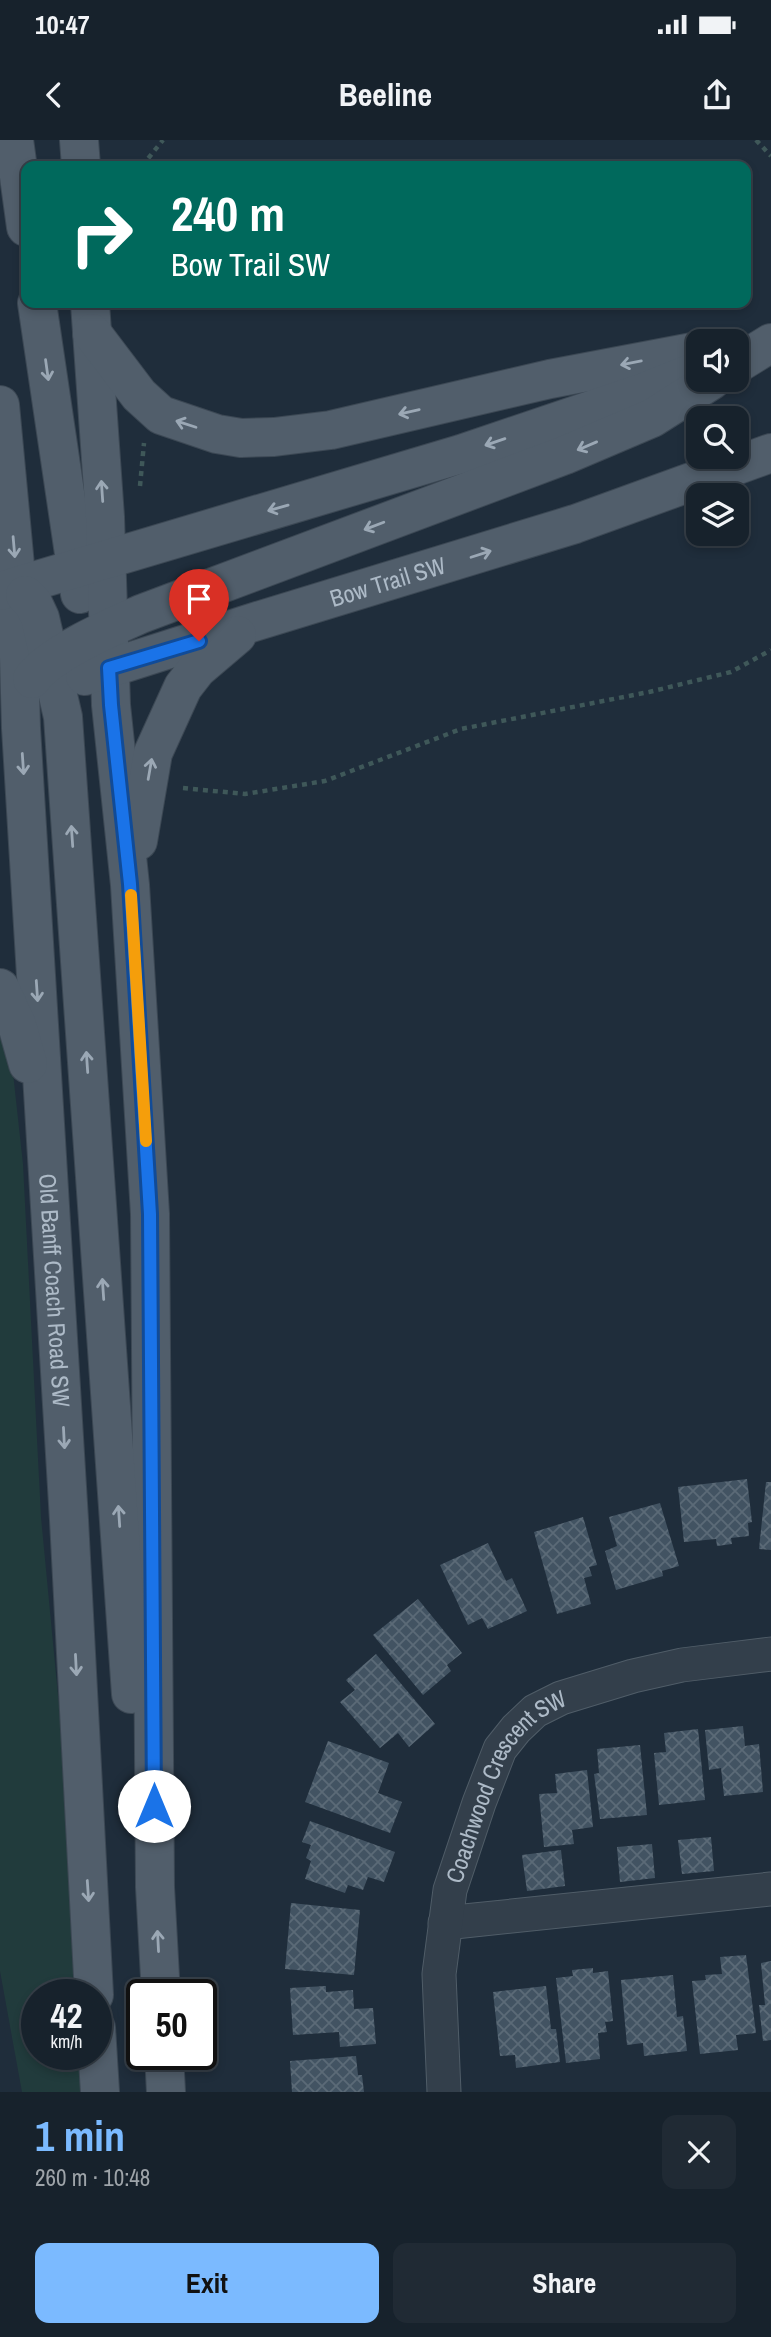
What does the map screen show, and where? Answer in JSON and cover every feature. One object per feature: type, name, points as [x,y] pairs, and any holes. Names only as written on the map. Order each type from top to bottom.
[{"type":"main road","points":[[14,140],[21,191]]},
{"type":"main road","points":[[79,140],[81,161]]},
{"type":"main road","points":[[38,308],[102,646],[130,884],[150,1214],[155,1887],[160,1979]]},
{"type":"main road","points":[[87,574],[91,318]]},
{"type":"main road","points":[[91,318],[139,395],[161,415],[217,434],[241,438],[331,430],[550,379],[686,353]]},
{"type":"main road","points":[[749,343],[771,340]]},
{"type":"main road","points":[[749,350],[771,340]]},
{"type":"main road","points":[[749,356],[771,340]]},
{"type":"main road","points":[[8,589],[87,574],[461,454],[686,375]]},
{"type":"main road","points":[[11,699],[37,673],[53,674],[102,646],[141,614],[565,455],[652,418],[693,392]]},
{"type":"main road","name":"Old Banff Coach Road SW","points":[[0,405],[8,589],[19,629],[11,699],[21,727],[93,1979]]},
{"type":"main road","name":"Bow Trail SW","points":[[102,646],[251,623],[575,524],[771,453]]},
{"type":"main road","points":[[87,574],[19,629],[53,674],[64,730],[127,1661],[140,1789],[155,1887]]},
{"type":"main road","points":[[130,884],[153,754],[183,687],[219,649],[251,623]]},
{"type":"main road","points":[[0,988],[17,1025],[46,1126]]},
{"type":"main road","points":[[99,2070],[100,2092]]},
{"type":"main road","points":[[165,2070],[166,2092]]},
{"type":"street","name":"Coachwood Crescent SW","points":[[443,2092],[439,1974],[450,1889],[500,1749],[535,1711],[561,1698],[633,1676],[682,1665],[771,1654]]},
{"type":"street","points":[[445,1923],[771,1889]]},
{"type":"path","points":[[146,161],[163,140]]},
{"type":"path","points":[[756,140],[771,156]]},
{"type":"path","points":[[139,498],[144,439]]},
{"type":"path","points":[[184,778],[183,790],[245,794],[325,781],[461,729],[649,692],[731,672],[771,650]]},
{"type":"green space","points":[[0,1024],[13,1073],[23,1164],[41,1517],[76,1884],[81,1979],[21,1979],[21,2070],[86,2070],[87,2092],[22,2092],[0,1971]]},
{"type":"building","points":[[747,1479],[752,1522],[748,1523],[749,1536],[731,1538],[732,1544],[717,1546],[716,1539],[684,1542],[678,1487]]},
{"type":"building","points":[[766,1482],[771,1482],[771,1550],[759,1549]]},
{"type":"building","points":[[660,1503],[679,1566],[662,1571],[663,1576],[616,1590],[605,1551],[617,1546],[609,1517]]},
{"type":"building","points":[[583,1517],[597,1565],[589,1567],[592,1576],[584,1578],[591,1604],[557,1614],[534,1532]]},
{"type":"building","points":[[488,1543],[506,1581],[512,1578],[527,1611],[488,1629],[482,1618],[468,1625],[440,1565]]},
{"type":"building","points":[[418,1599],[462,1653],[447,1665],[451,1671],[423,1695],[373,1635]]},
{"type":"building","points":[[376,1654],[435,1724],[409,1747],[398,1733],[380,1748],[340,1702],[355,1690],[346,1680]]},
{"type":"building","points":[[743,1726],[745,1746],[759,1744],[763,1792],[724,1796],[721,1768],[709,1770],[705,1730]]},
{"type":"building","points":[[698,1729],[705,1800],[659,1805],[654,1753],[666,1752],[664,1733]]},
{"type":"building","points":[[328,1741],[389,1763],[378,1793],[402,1802],[390,1833],[305,1802]]},
{"type":"building","points":[[640,1745],[647,1815],[600,1819],[594,1774],[599,1773],[597,1749]]},
{"type":"building","points":[[587,1770],[593,1827],[572,1830],[574,1844],[544,1847],[539,1794],[557,1793],[555,1774]]},
{"type":"building","points":[[310,1821],[395,1852],[384,1882],[368,1877],[363,1890],[348,1885],[345,1893],[305,1879],[311,1861],[306,1858],[311,1845],[302,1842]]},
{"type":"building","points":[[711,1837],[714,1871],[682,1874],[678,1840]]},
{"type":"building","points":[[652,1844],[655,1878],[620,1882],[617,1847]]},
{"type":"building","points":[[561,1850],[565,1886],[527,1891],[522,1855]]},
{"type":"building","points":[[291,1903],[360,1910],[354,1975],[285,1969]]},
{"type":"building","points":[[746,1955],[756,2033],[736,2035],[738,2050],[700,2054],[692,1981],[706,1980],[705,1975],[722,1974],[720,1957]]},
{"type":"building","points":[[771,1961],[771,2040],[763,2041],[759,2005],[765,2005],[761,1963]]},
{"type":"building","points":[[593,1968],[593,1973],[608,1971],[613,2021],[605,2022],[607,2032],[598,2033],[600,2059],[566,2063],[556,1978],[573,1976],[572,1970]]},
{"type":"building","points":[[673,1975],[677,2017],[683,2016],[687,2051],[644,2056],[643,2043],[627,2045],[621,1980]]},
{"type":"building","points":[[326,1986],[326,1992],[353,1990],[354,2009],[373,2008],[376,2044],[340,2047],[339,2032],[293,2035],[290,1988]]},
{"type":"building","points":[[546,1986],[551,2029],[556,2029],[560,2062],[516,2068],[515,2055],[500,2056],[493,1992]]},
{"type":"building","points":[[356,2056],[358,2075],[362,2075],[364,2092],[292,2092],[290,2061]]},
{"type":"slow traffic","points":[[131,895],[146,1141]]},
{"type":"route","points":[[154,1806],[150,1214],[130,884],[109,668],[199,641]]}]
